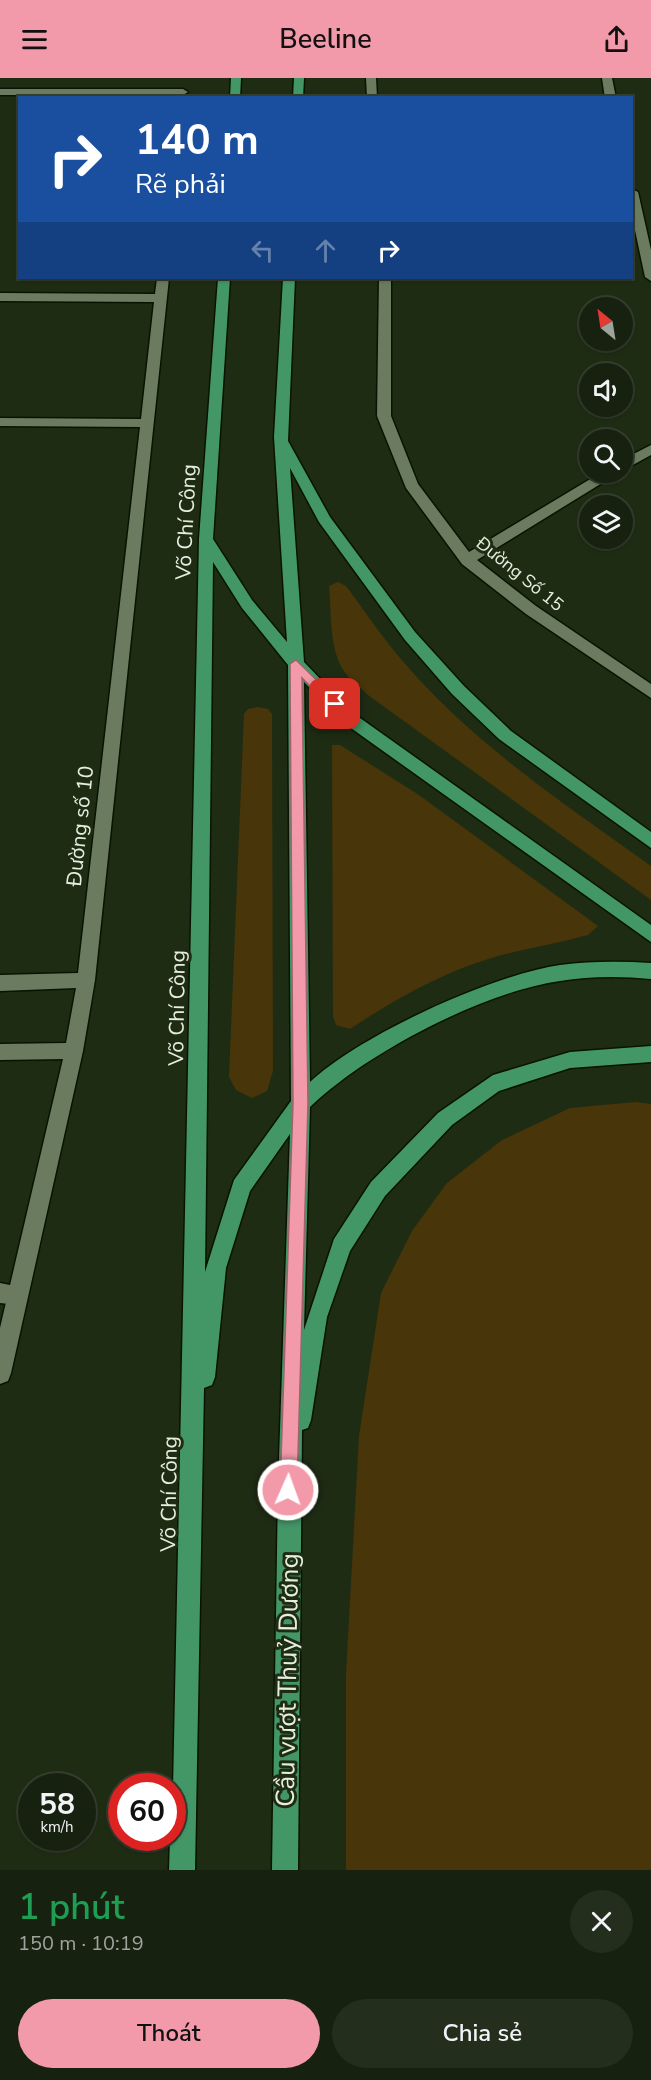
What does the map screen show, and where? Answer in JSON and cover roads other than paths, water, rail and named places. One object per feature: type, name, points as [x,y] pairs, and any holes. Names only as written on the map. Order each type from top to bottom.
[{"type":"main road","points":[[235,96],[236,78]]},
{"type":"main road","points":[[298,96],[299,78]]},
{"type":"main road","name":"Võ Chí Công","points":[[182,1870],[192,1486],[206,539],[224,279]]},
{"type":"main road","points":[[288,1490],[301,1103],[296,664],[281,437],[289,279]]},
{"type":"main road","points":[[281,437],[324,519],[410,636],[458,690],[505,735],[651,842]]},
{"type":"main road","points":[[206,539],[247,604],[296,664],[347,717],[651,935]]},
{"type":"main road","points":[[192,1486],[216,1268],[241,1187],[301,1103],[323,1082],[377,1044],[434,1015],[487,993],[559,973],[627,969],[651,971]]},
{"type":"main road","points":[[288,1490],[317,1317],[341,1246],[378,1190],[445,1119],[493,1084],[570,1060],[651,1054]]},
{"type":"main road","name":"Cầu vượt Thuỷ Dương","points":[[285,1870],[288,1490]]},
{"type":"street","points":[[0,92],[183,95],[184,78]]},
{"type":"street","points":[[370,78],[372,96]]},
{"type":"street","points":[[607,78],[611,96]]},
{"type":"street","points":[[633,196],[650,271],[633,269]]},
{"type":"street","name":"Đường số 10","points":[[0,1373],[9,1294],[74,1051],[86,980],[163,279]]},
{"type":"street","name":"Đường Số 15","points":[[385,279],[384,416],[411,485],[467,560],[531,610],[651,692]]},
{"type":"street","points":[[0,297],[161,298]]},
{"type":"street","points":[[0,422],[147,423]]},
{"type":"street","points":[[633,460],[651,449]]},
{"type":"street","points":[[467,560],[595,483]]},
{"type":"street","points":[[0,983],[86,980]]},
{"type":"street","points":[[0,1052],[74,1051]]}]
